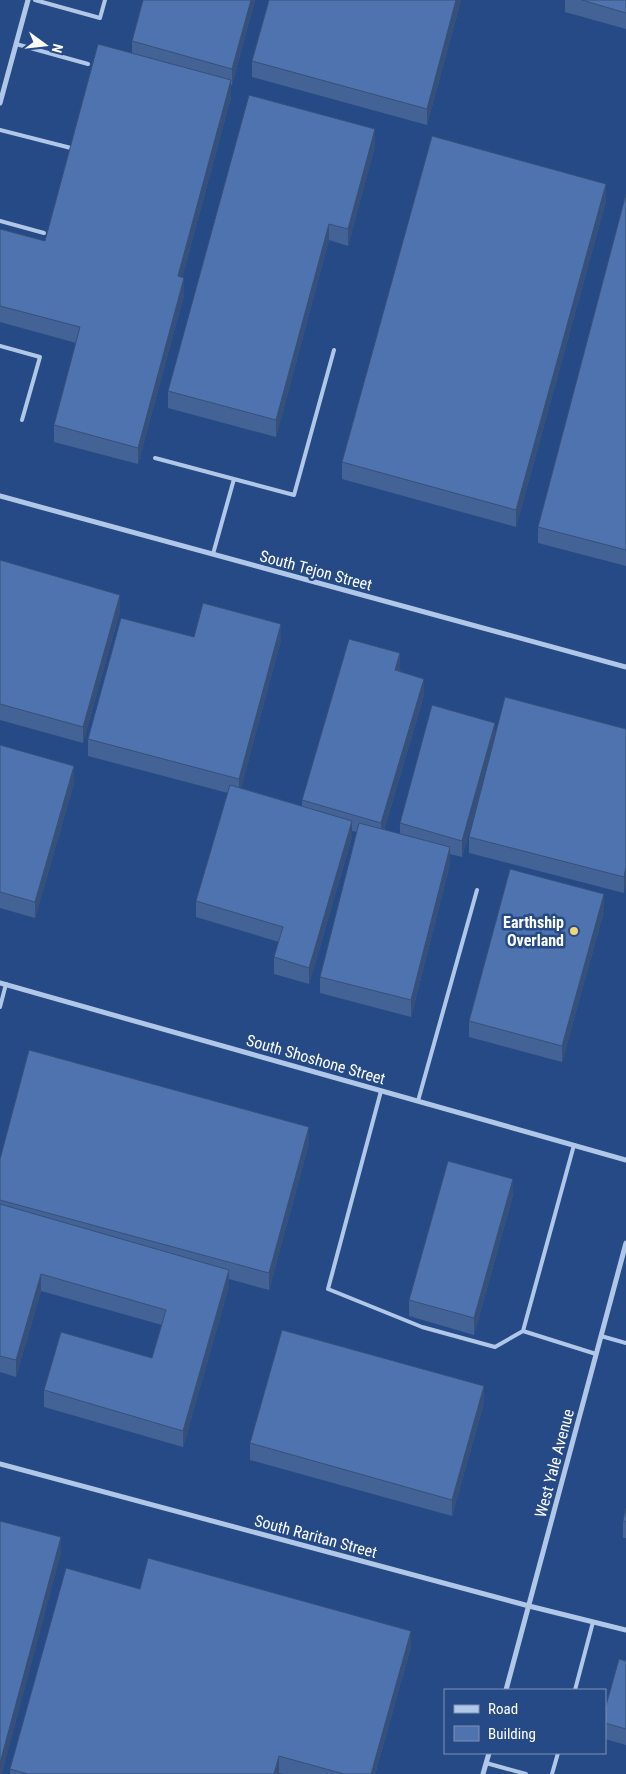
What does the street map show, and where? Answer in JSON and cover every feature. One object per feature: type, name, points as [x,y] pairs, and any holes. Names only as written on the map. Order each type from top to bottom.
[{"type":"street","points":[[0,103],[28,0]]},
{"type":"street","name":"South Tejon Street","points":[[0,496],[626,667]]},
{"type":"street","name":"South Shoshone Street","points":[[0,983],[626,1160]]},
{"type":"street","name":"West Yale Avenue","points":[[506,1689],[626,1243]]},
{"type":"street","name":"South Raritan Street","points":[[0,1464],[529,1606],[626,1630]]},
{"type":"street","points":[[483,1774],[489,1754]]},
{"type":"lane","points":[[35,0],[100,18],[105,0]]},
{"type":"lane","points":[[16,44],[88,64]]},
{"type":"lane","points":[[0,130],[71,148]]},
{"type":"lane","points":[[0,221],[44,233]]},
{"type":"lane","points":[[0,346],[40,357],[22,420]]},
{"type":"lane","points":[[155,458],[294,495],[334,350]]},
{"type":"lane","points":[[213,554],[234,479]]},
{"type":"lane","points":[[418,1101],[477,890]]},
{"type":"lane","points":[[0,1007],[6,984]]},
{"type":"lane","points":[[381,1090],[328,1289],[422,1327],[495,1347],[523,1332],[596,1354]]},
{"type":"lane","points":[[523,1332],[574,1145]]},
{"type":"lane","points":[[601,1336],[626,1343]]},
{"type":"lane","points":[[575,1689],[594,1622]]},
{"type":"lane","points":[[552,1774],[558,1754]]},
{"type":"lane","points":[[486,1763],[526,1774]]},
{"type":"building","points":[[143,0],[251,0],[232,69],[132,41]]},
{"type":"building","points":[[269,0],[456,0],[427,109],[252,61]]},
{"type":"building","points":[[582,0],[626,0],[626,13]]},
{"type":"building","points":[[98,44],[231,80],[178,276],[184,278],[138,448],[54,425],[80,327],[0,306],[0,229],[45,241]]},
{"type":"building","points":[[249,95],[375,129],[348,229],[329,224],[276,420],[168,391]]},
{"type":"building","points":[[432,136],[606,184],[516,510],[342,462]]},
{"type":"building","points":[[626,194],[626,550],[538,527]]},
{"type":"building","points":[[0,560],[120,595],[83,727],[0,704]]},
{"type":"building","points":[[203,603],[281,624],[239,779],[88,739],[121,618],[194,637]]},
{"type":"building","points":[[349,639],[400,653],[395,670],[424,679],[381,823],[302,800]]},
{"type":"building","points":[[505,697],[626,729],[626,867],[624,877],[469,837]]},
{"type":"building","points":[[432,705],[495,723],[462,841],[400,823]]},
{"type":"building","points":[[0,745],[74,766],[35,902],[0,892]]},
{"type":"building","points":[[230,785],[352,821],[309,968],[274,957],[283,927],[196,901]]},
{"type":"building","points":[[359,823],[450,847],[411,1000],[320,977]]},
{"type":"building","points":[[510,869],[604,894],[562,1046],[469,1021]]},
{"type":"building","points":[[29,1050],[309,1127],[269,1273],[0,1200],[0,1159]]},
{"type":"building","points":[[448,1161],[513,1179],[474,1318],[409,1300]]},
{"type":"building","points":[[0,1204],[229,1270],[183,1431],[44,1390],[61,1332],[152,1358],[166,1310],[41,1274],[16,1360],[0,1356]]},
{"type":"building","points":[[282,1330],[484,1386],[452,1500],[250,1443]]},
{"type":"building","points":[[626,1508],[626,1522],[623,1521]]},
{"type":"building","points":[[0,1521],[61,1537],[0,1763]]},
{"type":"building","points":[[148,1558],[411,1631],[371,1774],[344,1774],[279,1756],[274,1774],[28,1774],[10,1769],[66,1568],[140,1589]]},
{"type":"building","points":[[619,1659],[626,1661],[626,1729],[606,1723],[606,1705]]},
{"type":"place","name":"Earthship Overland","points":[[574,931]]}]
